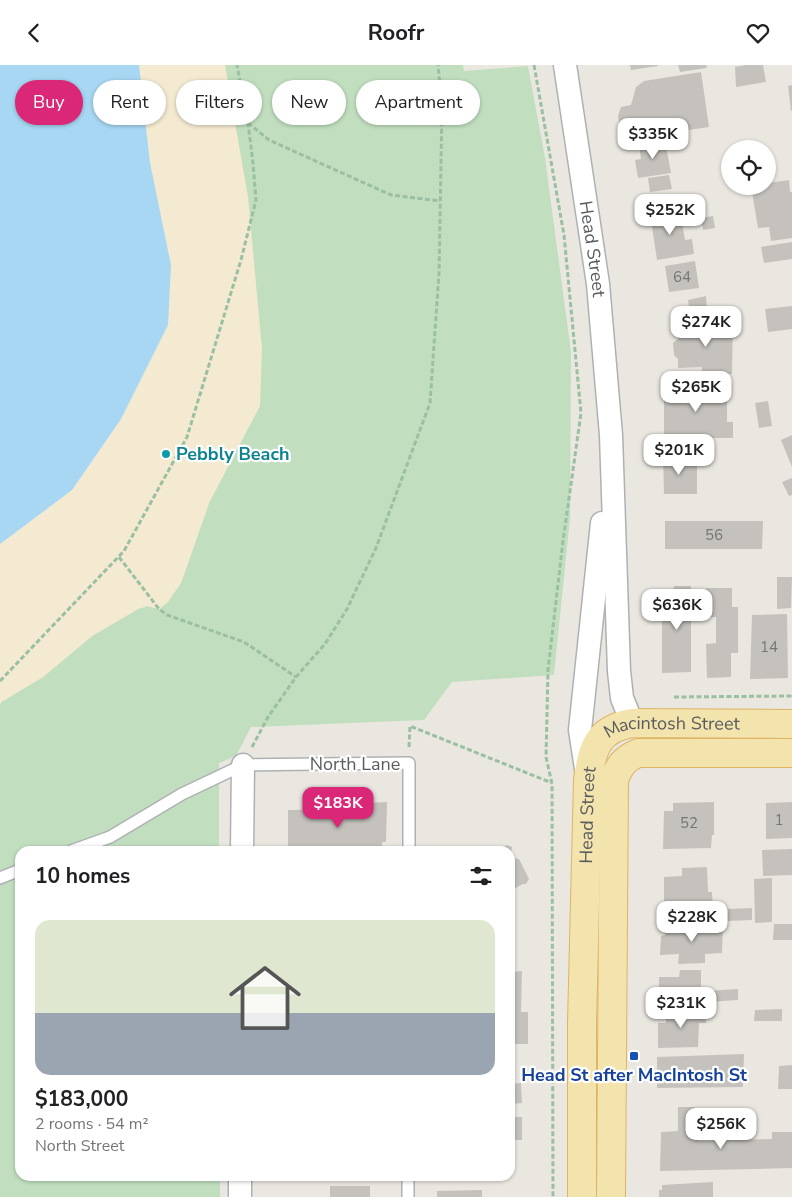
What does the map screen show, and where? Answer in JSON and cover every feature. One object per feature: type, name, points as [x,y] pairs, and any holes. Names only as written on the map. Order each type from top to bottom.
[{"type":"main road","name":"Macintosh Street","points":[[792,724],[632,723],[610,731],[600,739],[592,754],[601,780],[628,757],[638,753],[792,753]]},
{"type":"main road","name":"Head Street","points":[[582,1197],[582,1024],[601,780]]},
{"type":"main road","name":"Head Street","points":[[601,780],[611,1197]]},
{"type":"street","name":"Head Street","points":[[565,65],[598,284],[611,435],[619,671],[622,698],[632,723]]},
{"type":"street","name":"Head Street","points":[[601,780],[580,730],[611,435]]},
{"type":"street","points":[[242,846],[243,765]]},
{"type":"street","points":[[240,1181],[240,1197]]},
{"type":"lane","name":"North Lane","points":[[243,765],[409,763],[408,846]]},
{"type":"lane","points":[[85,846],[110,837],[182,794],[243,765]]},
{"type":"lane","points":[[0,878],[15,872]]},
{"type":"lane","points":[[408,1181],[408,1197]]},
{"type":"path","points":[[236,65],[239,80]]},
{"type":"path","points":[[243,765],[268,717],[296,677],[325,644],[347,609],[376,547],[430,403],[439,273],[442,108],[438,65]]},
{"type":"path","points":[[534,65],[564,235],[581,413],[563,541],[548,670],[546,757],[552,783],[553,1197]]},
{"type":"path","points":[[0,681],[124,551],[187,437],[241,260],[256,200],[248,125]]},
{"type":"path","points":[[250,125],[269,140],[391,195],[440,201]]},
{"type":"path","points":[[119,557],[160,609],[167,615],[244,642],[296,677]]},
{"type":"path","points":[[667,697],[792,696]]},
{"type":"path","points":[[409,763],[410,726],[552,783]]},
{"type":"green space","points":[[139,65],[463,65],[464,71],[528,66],[545,158],[571,352],[570,518],[554,675],[452,682],[424,720],[251,727],[236,756],[219,763],[219,846],[15,846],[15,1181],[220,1181],[220,1197],[0,1197],[0,705],[1,702],[43,677],[92,636],[138,609],[147,606],[160,609],[181,583],[209,503],[149,125],[166,125],[166,80],[141,80]]},
{"type":"sand","name":"Pebbly Beach","points":[[139,65],[225,65],[228,80],[176,80],[176,125],[235,125],[248,197],[262,349],[260,406],[209,503],[181,583],[168,602],[159,609],[147,606],[138,609],[92,636],[43,677],[1,702],[0,705],[0,544],[72,490],[121,419],[168,325],[146,125],[166,125],[166,80],[141,80]]},
{"type":"water","points":[[0,65],[139,65],[141,80],[93,80],[93,125],[146,125],[150,163],[171,265],[168,325],[121,419],[72,490],[0,544]]},
{"type":"building","points":[[630,65],[658,65],[658,66],[631,70]]},
{"type":"building","points":[[678,65],[706,65],[707,68],[680,72]]},
{"type":"building","points":[[763,65],[766,82],[736,87],[735,67]]},
{"type":"building","points":[[701,72],[709,127],[627,139],[621,132],[618,116],[621,107],[631,105],[636,87],[644,81]]},
{"type":"building","points":[[792,85],[792,111],[791,111],[788,86]]},
{"type":"building","points":[[665,141],[671,173],[638,178],[635,160],[641,159],[639,145]]},
{"type":"building","points":[[669,175],[672,189],[650,192],[648,178]]},
{"type":"building","points":[[789,180],[790,192],[792,192],[792,238],[771,241],[769,227],[758,228],[752,195],[776,195],[776,182]]},
{"type":"building","points":[[680,210],[685,240],[692,239],[694,254],[657,260],[650,214]]},
{"type":"building","points":[[713,216],[715,228],[703,230],[701,218]]},
{"type":"building","points":[[792,242],[792,259],[764,263],[761,247]]},
{"type":"building","points":[[695,261],[699,288],[669,292],[665,266]]},
{"type":"building","points":[[706,296],[707,311],[690,313],[688,300]]},
{"type":"building","points":[[792,306],[792,329],[768,332],[765,309]]},
{"type":"building","points":[[706,321],[733,321],[732,374],[713,375],[713,371],[702,371],[702,367],[678,368],[678,359],[674,355],[673,343],[678,339],[678,329],[705,328]]},
{"type":"building","points":[[664,385],[703,385],[703,392],[727,392],[727,422],[733,422],[733,438],[664,438]]},
{"type":"building","points":[[768,401],[772,426],[759,428],[755,403]]},
{"type":"building","points":[[792,435],[792,467],[781,440]]},
{"type":"building","points":[[663,456],[684,456],[684,465],[697,464],[697,494],[664,494]]},
{"type":"building","points":[[792,478],[792,495],[789,496],[782,482]]},
{"type":"building","points":[[665,521],[763,521],[762,549],[665,549]]},
{"type":"building","points":[[777,577],[792,577],[791,608],[777,609]]},
{"type":"building","points":[[674,586],[691,586],[691,672],[662,673],[662,594],[673,594]]},
{"type":"building","points":[[706,588],[732,588],[732,607],[738,607],[738,653],[731,653],[731,677],[707,678],[706,644],[716,643],[716,617],[706,617]]},
{"type":"building","points":[[787,614],[788,678],[750,679],[752,615]]},
{"type":"building","points":[[387,802],[386,842],[382,842],[382,846],[288,846],[288,810],[363,809],[363,803]]},
{"type":"building","points":[[714,802],[714,835],[712,835],[711,848],[663,849],[664,811],[673,811],[673,803]]},
{"type":"building","points":[[792,802],[792,838],[766,839],[766,803]]},
{"type":"building","points":[[792,849],[792,875],[763,876],[762,850]]},
{"type":"building","points":[[515,858],[519,859],[529,879],[526,884],[515,888]]},
{"type":"building","points":[[707,867],[708,892],[712,892],[713,912],[664,912],[664,877],[682,876],[682,868]]},
{"type":"building","points":[[772,878],[772,922],[755,923],[754,879]]},
{"type":"building","points":[[752,908],[752,920],[728,921],[728,909]]},
{"type":"building","points":[[774,924],[792,924],[792,940],[773,940]]},
{"type":"building","points":[[723,925],[722,953],[705,954],[705,963],[678,964],[679,954],[660,955],[661,936],[665,935],[665,927]]},
{"type":"building","points":[[680,970],[701,970],[701,990],[695,991],[695,1004],[659,1006],[659,977],[679,977]]},
{"type":"building","points":[[522,971],[521,1012],[528,1012],[528,1044],[515,1044],[515,972]]},
{"type":"building","points":[[738,989],[738,1000],[706,1002],[706,991]]},
{"type":"building","points":[[706,1009],[706,1023],[699,1023],[698,1047],[658,1048],[658,1023],[666,1023],[666,1015],[671,1015],[671,1010]]},
{"type":"building","points":[[782,1009],[782,1021],[754,1021],[755,1010]]},
{"type":"building","points":[[744,1054],[743,1087],[657,1088],[657,1057]]},
{"type":"building","points":[[792,1065],[792,1089],[778,1089],[779,1066]]},
{"type":"building","points":[[521,1083],[522,1103],[515,1104],[515,1084]]},
{"type":"building","points":[[678,1107],[695,1107],[695,1133],[699,1133],[699,1141],[772,1139],[772,1132],[792,1132],[792,1168],[660,1171],[661,1132],[678,1131]]},
{"type":"building","points":[[515,1117],[522,1117],[522,1140],[515,1140]]},
{"type":"building","points":[[713,1182],[713,1197],[659,1197],[659,1190],[662,1190],[662,1185]]},
{"type":"building","points":[[330,1186],[370,1186],[370,1197],[330,1197]]},
{"type":"building","points":[[482,1190],[482,1197],[437,1197],[437,1191]]},
{"type":"place","name":"Pebbly Beach","points":[[166,454]]},
{"type":"place","name":"Head St after MacIntosh St","points":[[634,1056]]}]
